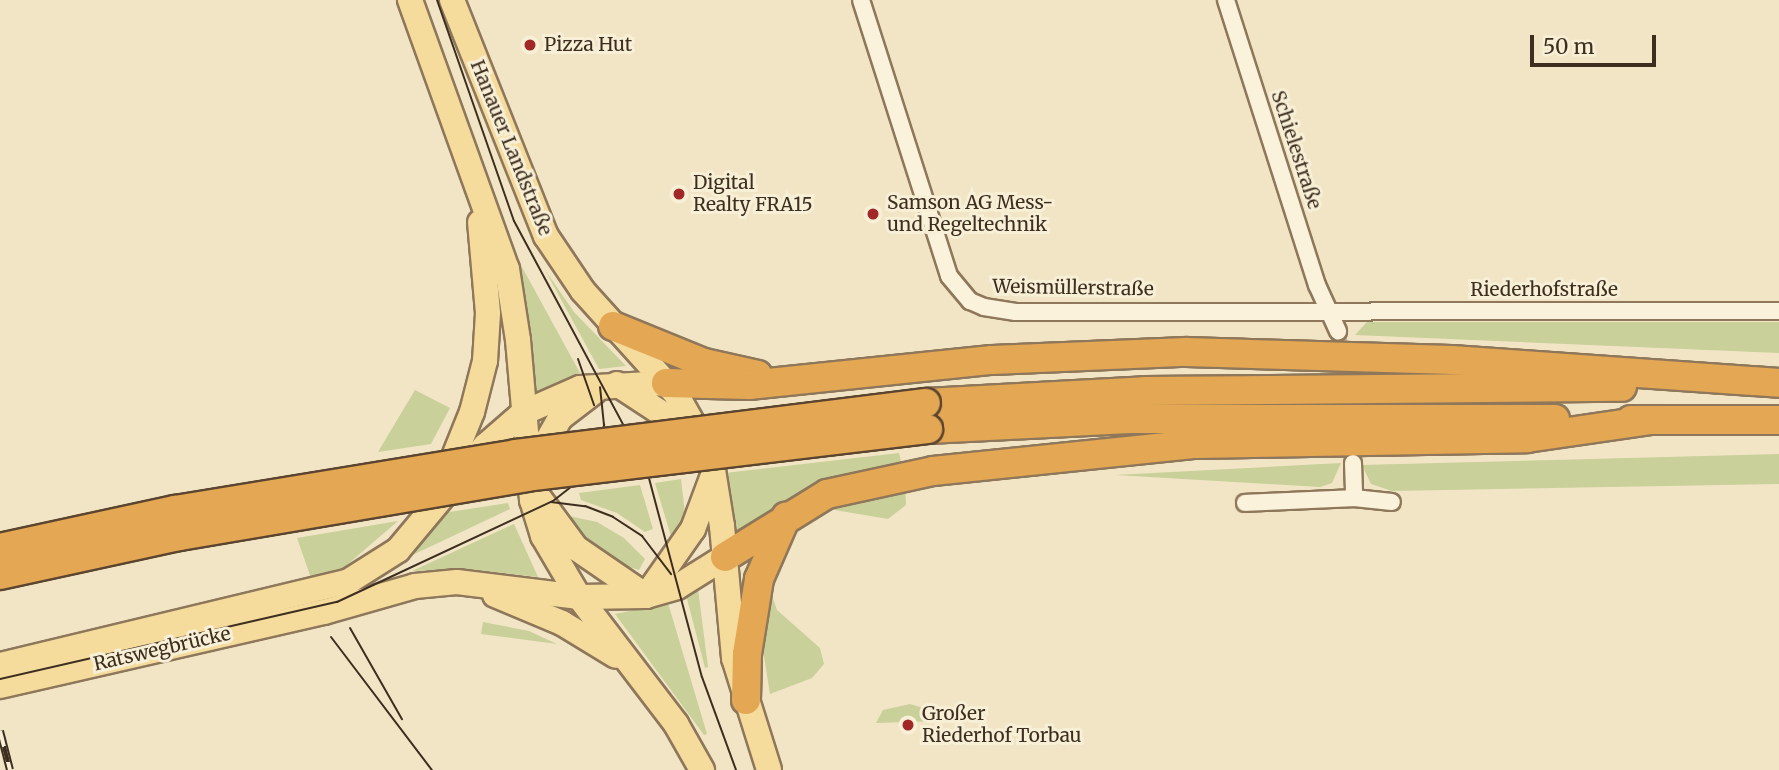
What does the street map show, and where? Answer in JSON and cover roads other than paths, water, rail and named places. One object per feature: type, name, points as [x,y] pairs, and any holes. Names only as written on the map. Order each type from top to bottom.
[{"type":"highway","points":[[613,326],[679,354],[749,373],[859,372]]},
{"type":"highway","points":[[666,383],[736,386],[1005,359],[1237,352],[1466,361],[1779,384]]},
{"type":"highway","points":[[0,548],[175,510],[516,454],[927,416],[1158,391],[1779,384]]},
{"type":"highway","points":[[0,575],[180,536],[526,477],[927,416],[1779,420]]},
{"type":"highway","points":[[725,557],[787,515],[827,494],[883,479],[1085,452],[1196,444],[1527,438],[1650,420]]},
{"type":"highway","points":[[746,700],[748,644],[759,579],[787,515]]},
{"type":"main road","points":[[410,0],[513,298],[530,477],[543,536],[579,597],[676,724],[702,770]]},
{"type":"main road","name":"Hanauer Landstraße","points":[[452,0],[546,236],[613,326],[666,383],[694,421],[712,465],[725,557]]},
{"type":"main road","points":[[415,532],[448,473],[485,361],[486,280],[476,189]]},
{"type":"main road","points":[[615,383],[672,420],[712,465],[693,529],[646,596]]},
{"type":"main road","points":[[615,383],[570,408],[542,445],[530,477],[554,523],[576,548],[646,596]]},
{"type":"main road","points":[[320,602],[384,562],[415,532],[485,446],[523,413],[567,392],[615,383],[666,383]]},
{"type":"main road","points":[[320,602],[415,586],[457,582],[579,597],[646,596],[677,587],[725,557],[730,630],[746,700],[769,770]]},
{"type":"main road","points":[[457,582],[562,623],[636,671]]},
{"type":"main road","name":"Ratswegbrücke","points":[[0,664],[320,602]]},
{"type":"main road","name":"Ratswegbrücke","points":[[0,686],[320,602]]},
{"type":"street","name":"Weismüllerstraße","points":[[861,0],[948,275],[970,301],[1016,312],[1331,311]]},
{"type":"street","name":"Schielestraße","points":[[1226,0],[1317,285],[1331,311]]},
{"type":"street","name":"Riederhofstraße","points":[[1331,311],[1779,311]]},
{"type":"street","points":[[1331,311],[1338,331]]},
{"type":"street","points":[[1353,463],[1354,498]]},
{"type":"street","points":[[1245,503],[1354,498],[1392,502]]},
{"type":"tunnel","points":[[1338,331],[1351,426]]},
{"type":"tram line","points":[[437,0],[514,221],[646,467],[702,677],[736,770]]},
{"type":"tram line","points":[[578,359],[594,405]]},
{"type":"tram line","points":[[0,679],[337,602],[553,501],[581,479],[599,449],[604,425],[600,387]]},
{"type":"tram line","points":[[551,502],[585,506],[613,517],[642,536],[671,574]]},
{"type":"tram line","points":[[350,628],[402,719]]},
{"type":"tram line","points":[[331,637],[432,770]]},
{"type":"railway","points":[[0,731],[10,770]]},
{"type":"place","name":"Pizza Hut","points":[[530,45]]},
{"type":"place","name":"Digital Realty FRA15","points":[[679,194]]},
{"type":"place","name":"Samson AG Mess- und Regeltechnik","points":[[873,214]]},
{"type":"place","name":"Großer Riederhof Torbau","points":[[908,725]]}]
